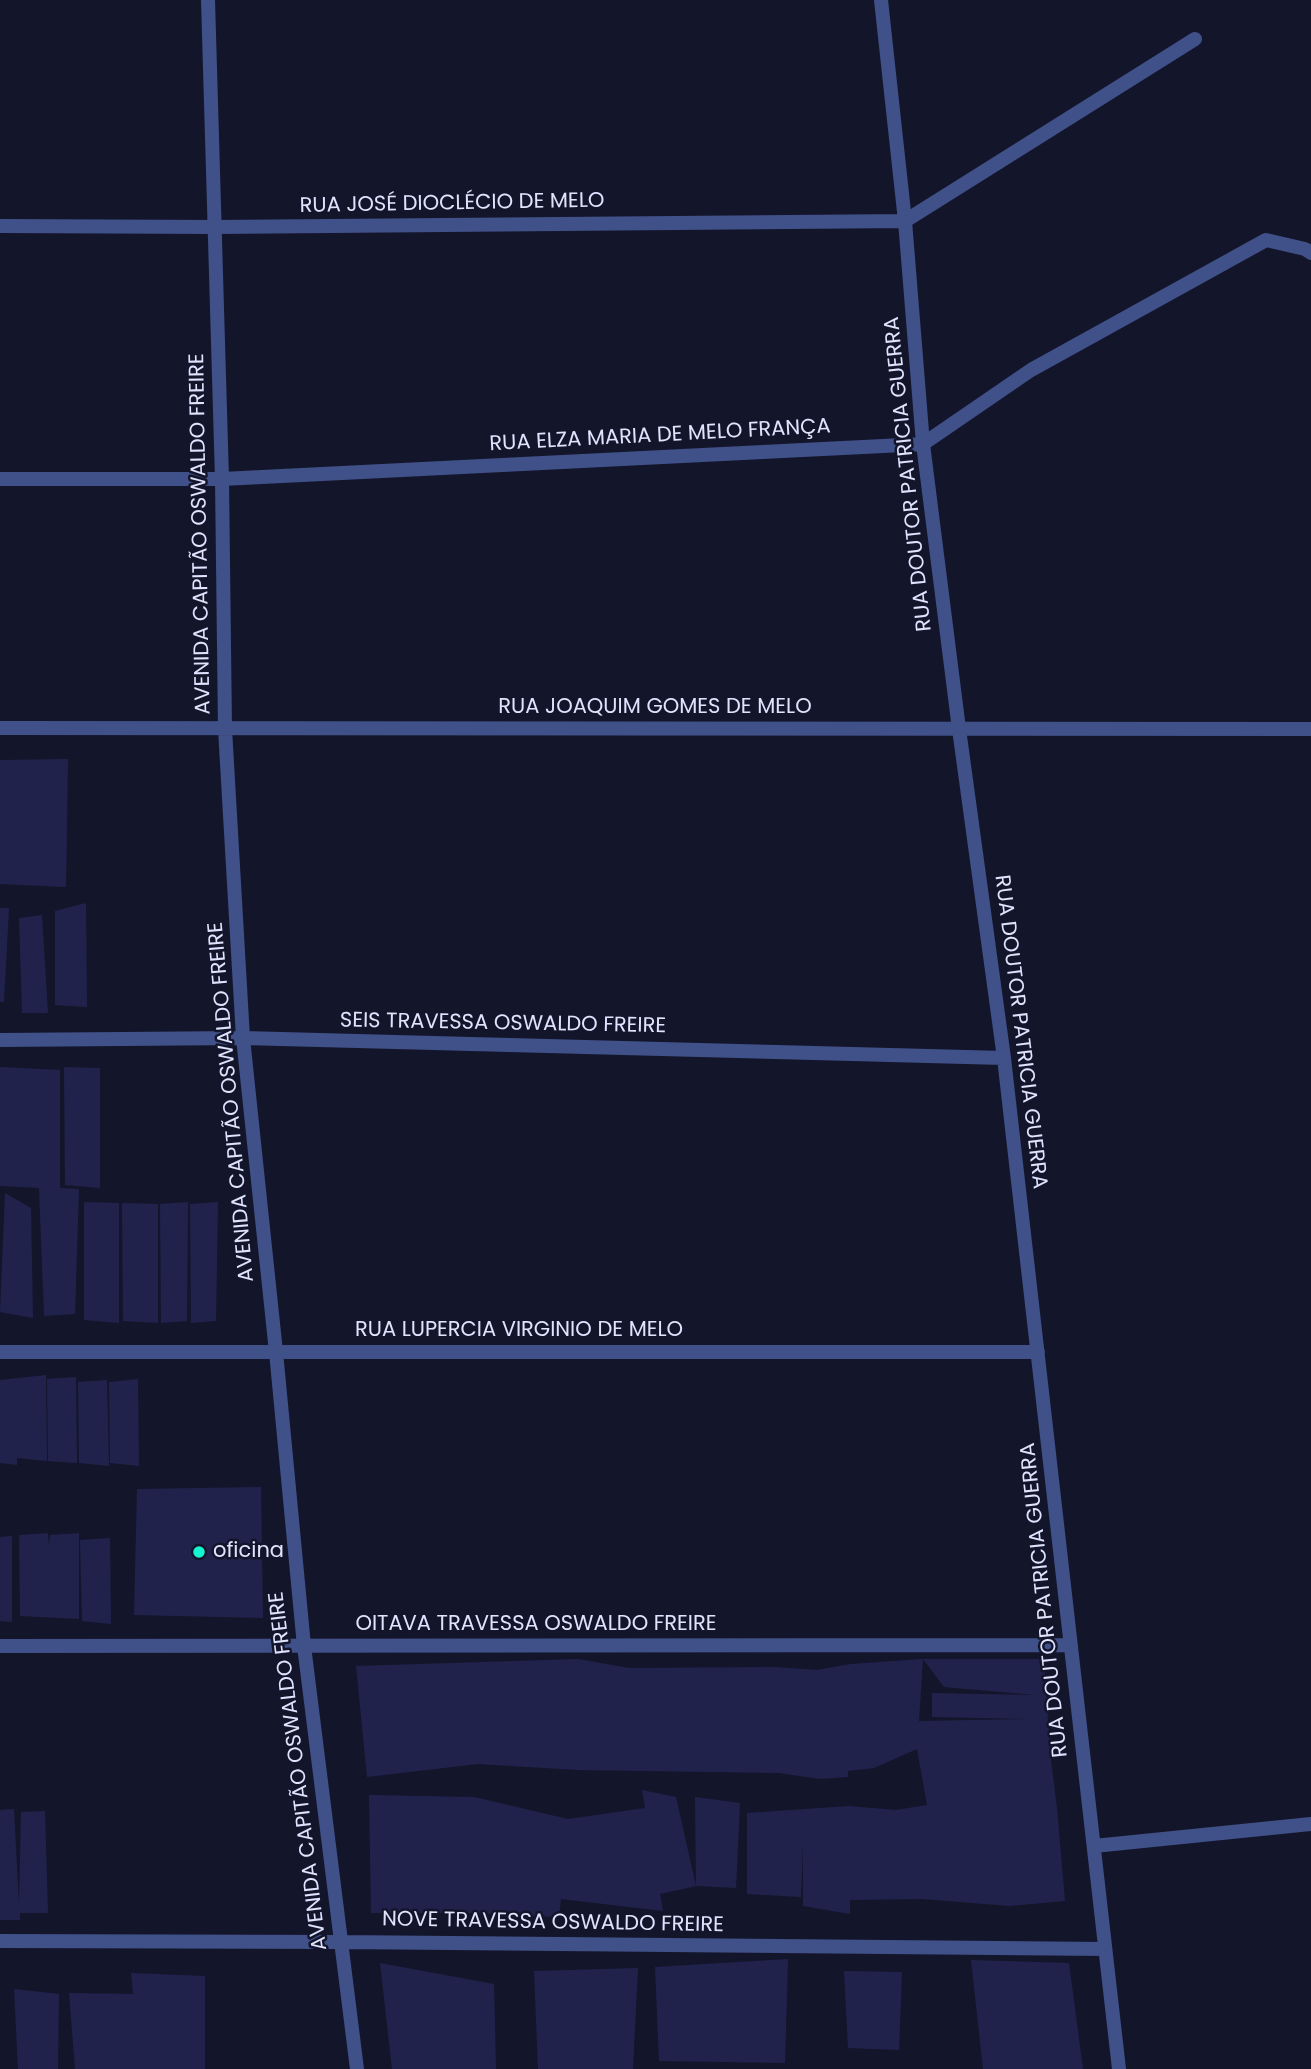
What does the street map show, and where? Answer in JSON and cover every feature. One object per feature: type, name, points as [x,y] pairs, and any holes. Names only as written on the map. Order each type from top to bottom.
[{"type":"street","name":"AVENIDA CAPITÃO OSWALDO FREIRE","points":[[208,0],[222,480],[225,729],[243,1038],[304,1647],[357,2069]]},
{"type":"street","name":"RUA DOUTOR PATRICIA GUERRA","points":[[881,0],[905,221],[923,443],[1004,1058],[1119,2069]]},
{"type":"street","points":[[905,221],[1195,39]]},
{"type":"street","name":"RUA JOSÉ DIOCLÉCIO DE MELO","points":[[0,226],[215,227],[905,221]]},
{"type":"street","points":[[923,443],[1031,370],[1266,240],[1305,249],[1311,253]]},
{"type":"street","name":"RUA ELZA MARIA DE MELO FRANÇA","points":[[0,480],[222,480],[923,443]]},
{"type":"street","name":"RUA JOAQUIM GOMES DE MELO","points":[[0,728],[1311,729]]},
{"type":"street","name":"SEIS TRAVESSA OSWALDO FREIRE","points":[[0,1040],[243,1038],[1004,1058]]},
{"type":"street","name":"RUA LUPERCIA VIRGINIO DE MELO","points":[[0,1352],[1038,1352]]},
{"type":"street","name":"OITAVA TRAVESSA OSWALDO FREIRE","points":[[0,1647],[1071,1645]]},
{"type":"street","points":[[1094,1846],[1311,1824]]},
{"type":"street","name":"NOVE TRAVESSA OSWALDO FREIRE","points":[[0,1941],[1105,1950]]},
{"type":"building","points":[[68,759],[66,887],[0,884],[0,760]]},
{"type":"building","points":[[86,903],[87,1007],[55,1005],[55,911]]},
{"type":"building","points":[[0,908],[9,908],[4,1002],[0,1002]]},
{"type":"building","points":[[42,915],[48,1013],[22,1013],[19,918]]},
{"type":"building","points":[[0,1067],[60,1070],[60,1188],[79,1189],[75,1314],[44,1316],[39,1188],[0,1186]]},
{"type":"building","points":[[64,1067],[100,1068],[100,1188],[65,1185]]},
{"type":"building","points":[[5,1193],[31,1208],[33,1318],[0,1312]]},
{"type":"building","points":[[84,1202],[119,1203],[119,1323],[84,1320]]},
{"type":"building","points":[[188,1202],[187,1321],[161,1323],[160,1204]]},
{"type":"building","points":[[218,1202],[216,1321],[191,1323],[190,1204]]},
{"type":"building","points":[[122,1203],[158,1204],[158,1323],[123,1321]]},
{"type":"building","points":[[46,1375],[47,1461],[17,1458],[17,1465],[0,1463],[0,1380]]},
{"type":"building","points":[[76,1377],[77,1463],[48,1461],[47,1379]]},
{"type":"building","points":[[138,1379],[139,1466],[110,1463],[109,1382]]},
{"type":"building","points":[[107,1380],[109,1466],[79,1463],[78,1382]]},
{"type":"building","name":"oficina","points":[[261,1487],[263,1618],[134,1615],[137,1489]]},
{"type":"building","points":[[48,1533],[49,1546],[50,1535],[79,1533],[79,1619],[20,1616],[19,1535]]},
{"type":"building","points":[[12,1536],[12,1622],[0,1621],[0,1537]]},
{"type":"building","points":[[110,1538],[111,1624],[82,1621],[80,1540]]},
{"type":"building","points":[[578,1659],[629,1668],[775,1667],[817,1670],[851,1664],[923,1659],[1044,1659],[1065,1901],[1010,1906],[922,1899],[850,1900],[850,1914],[803,1906],[803,1843],[801,1897],[747,1894],[747,1813],[849,1806],[896,1810],[927,1805],[917,1749],[874,1768],[848,1771],[848,1777],[820,1779],[779,1773],[578,1770],[478,1764],[367,1777],[356,1666]],"holes":[[[923,1659],[944,1687],[1035,1695],[932,1693],[932,1717],[1026,1719],[919,1721]]]},
{"type":"building","points":[[642,1790],[676,1797],[696,1886],[660,1894],[663,1911],[561,1899],[559,1917],[371,1913],[369,1795],[474,1797],[568,1819],[645,1808]]},
{"type":"building","points":[[695,1797],[740,1803],[736,1888],[696,1886]]},
{"type":"building","points":[[14,1809],[19,1905],[21,1812],[45,1811],[48,1913],[20,1913],[20,1920],[0,1920],[0,1810]]},
{"type":"building","points":[[788,1959],[785,2063],[659,2061],[655,1967]]},
{"type":"building","points":[[971,1960],[1069,1963],[1083,2069],[983,2069]]},
{"type":"building","points":[[380,1963],[494,1984],[496,2069],[392,2069]]},
{"type":"building","points":[[638,1968],[633,2069],[538,2069],[534,1971]]},
{"type":"building","points":[[844,1971],[902,1972],[899,2050],[848,2048]]},
{"type":"building","points":[[131,1973],[205,1976],[205,2069],[75,2069],[69,1993],[133,1994]]},
{"type":"building","points":[[14,1989],[59,1994],[58,2069],[18,2069]]},
{"type":"place","name":"oficina","points":[[199,1552]]}]
